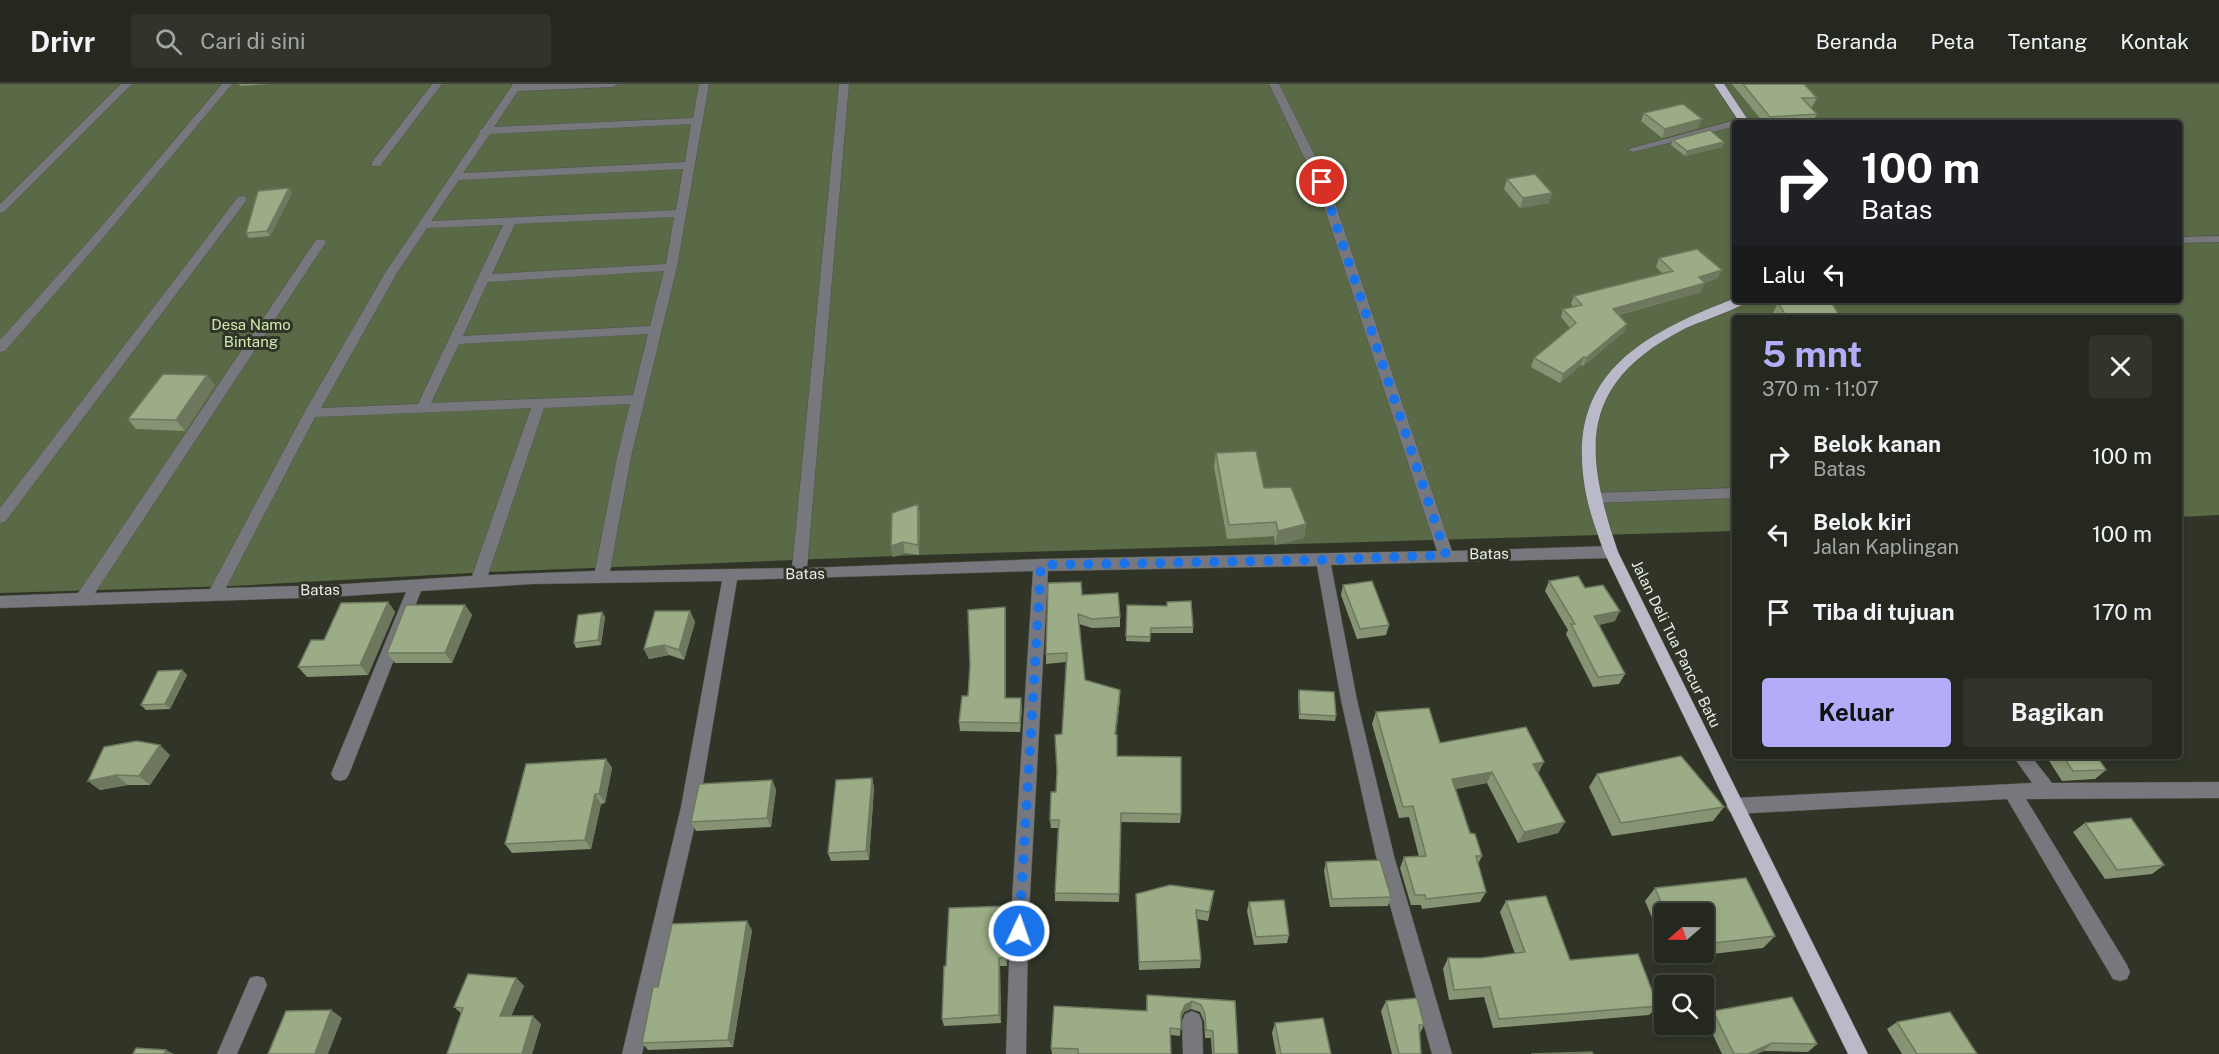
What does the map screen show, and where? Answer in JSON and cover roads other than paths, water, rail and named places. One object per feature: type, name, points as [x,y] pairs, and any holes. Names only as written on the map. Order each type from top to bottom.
[{"type":"main road","points":[[1719,84],[1743,120]]},
{"type":"main road","name":"Jalan Deli Tua Pancur Batu","points":[[1736,303],[1688,323],[1652,342],[1611,381],[1600,396],[1589,435],[1594,498],[1611,552],[1858,1054]]},
{"type":"street","points":[[0,210],[127,84]]},
{"type":"street","points":[[0,348],[99,236],[227,84]]},
{"type":"street","points":[[376,164],[437,84]]},
{"type":"street","points":[[216,593],[311,413],[392,273],[484,131],[517,86],[613,84]]},
{"type":"street","points":[[601,577],[624,458],[671,267],[704,84]]},
{"type":"street","points":[[799,574],[844,84]]},
{"type":"street","points":[[1274,84],[1322,182],[1446,555]]},
{"type":"street","points":[[484,131],[697,121]]},
{"type":"street","points":[[1633,149],[1732,125]]},
{"type":"street","points":[[456,177],[691,165]]},
{"type":"street","points":[[0,518],[242,200]]},
{"type":"street","points":[[424,225],[681,213]]},
{"type":"street","points":[[422,409],[486,278],[511,220]]},
{"type":"street","points":[[2182,240],[2219,238]]},
{"type":"street","points":[[83,598],[320,242]]},
{"type":"street","points":[[486,278],[671,267]]},
{"type":"street","points":[[456,340],[656,330]]},
{"type":"street","points":[[311,413],[639,399]]},
{"type":"street","points":[[478,581],[539,404]]},
{"type":"street","points":[[1594,498],[1732,493]]},
{"type":"street","name":"Batas","points":[[0,602],[329,591],[478,581],[601,577],[730,576],[1041,565],[1611,552]]},
{"type":"street","points":[[1323,560],[1349,700],[1385,856],[1442,1054]]},
{"type":"street","points":[[1016,1054],[1019,920],[1041,565]]},
{"type":"street","points":[[632,1054],[690,807],[730,576]]},
{"type":"street","points":[[340,774],[416,585]]},
{"type":"street","points":[[2022,759],[2047,790]]},
{"type":"street","points":[[1735,806],[2012,791],[2219,790]]},
{"type":"street","points":[[2012,791],[2120,972]]},
{"type":"street","points":[[227,1054],[258,985]]},
{"type":"street","points":[[1192,1021],[1193,1054]]},
{"type":"park label","name":"Desa Namo Bintang","points":[[251,334]]}]
